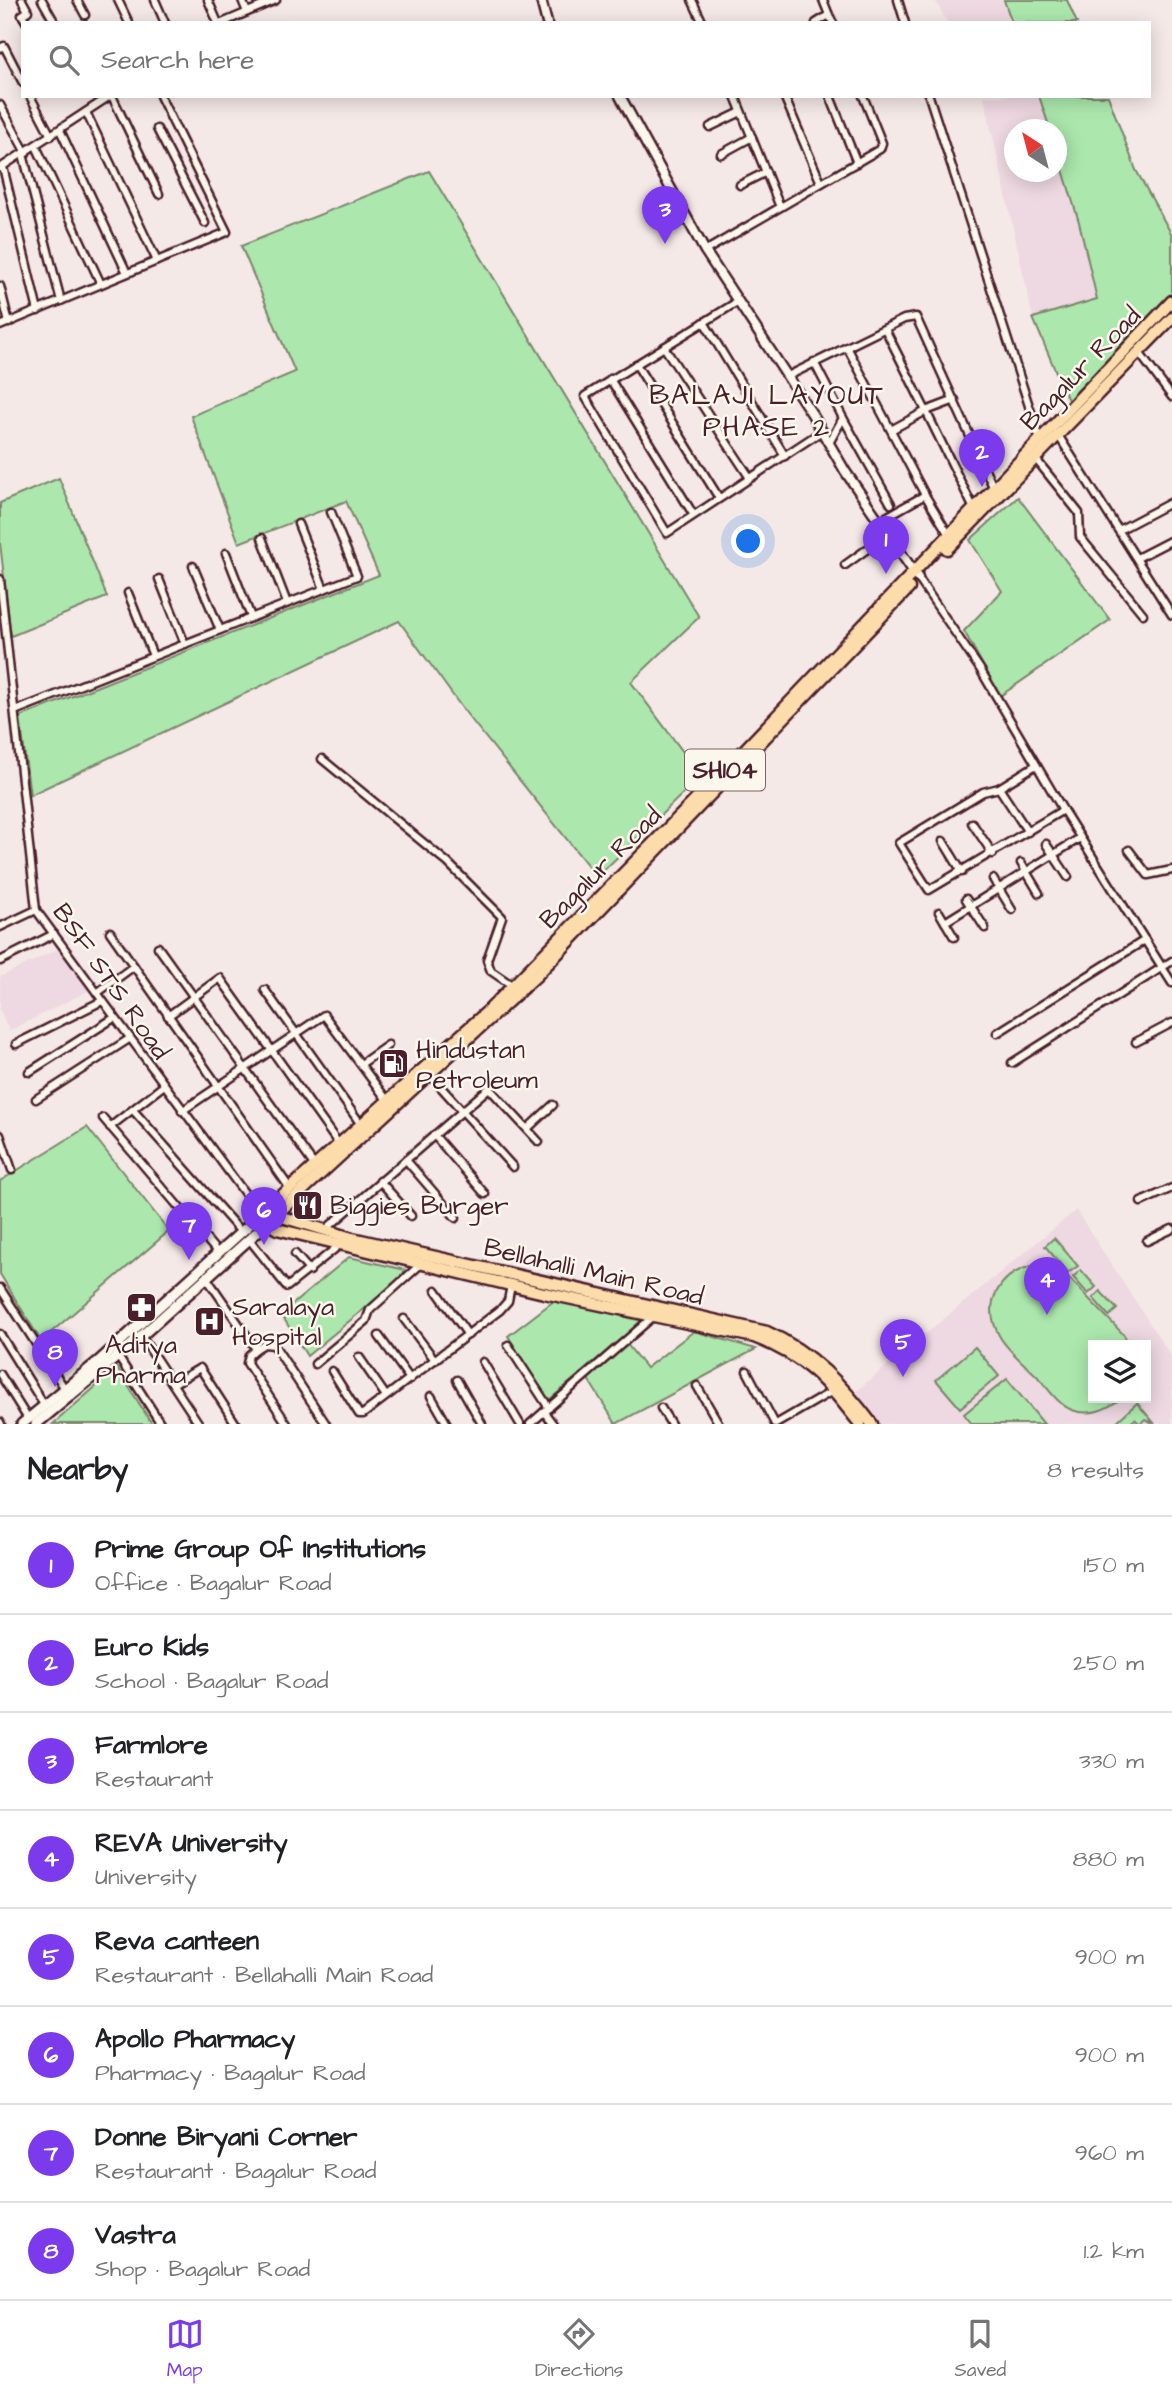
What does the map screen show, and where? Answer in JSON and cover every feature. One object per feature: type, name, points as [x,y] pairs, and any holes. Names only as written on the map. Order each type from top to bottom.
[{"type":"main road","name":"Bagalur Road","points":[[917,576],[974,509],[1044,443],[1172,301]]},
{"type":"main road","name":"Bagalur Road","points":[[29,1422],[44,1405],[141,1336],[249,1239],[271,1212],[484,1027],[536,976],[917,576],[1035,458],[1044,443],[1058,435],[1172,318]]},
{"type":"main road","name":"Bagalur Road","points":[[271,1212],[289,1187],[513,986],[733,768]]},
{"type":"main road","name":"Bellahalli Main Road","points":[[271,1212],[325,1230],[659,1313]]},
{"type":"main road","name":"Bagalur Road","points":[[29,1422],[116,1352],[241,1232],[262,1221]]},
{"type":"main road","name":"Bellahalli Main Road","points":[[262,1221],[341,1244],[511,1285],[767,1332],[790,1342],[831,1375],[860,1424]]},
{"type":"main road","name":"Bellahalli Main Road","points":[[837,1389],[872,1424]]},
{"type":"street","points":[[22,0],[28,11]]},
{"type":"street","points":[[26,21],[22,15],[43,0],[54,21]]},
{"type":"street","points":[[77,0],[85,15]]},
{"type":"street","points":[[118,0],[128,21]]},
{"type":"street","points":[[155,0],[164,21]]},
{"type":"street","points":[[208,0],[219,21]]},
{"type":"street","points":[[242,0],[247,12]]},
{"type":"street","points":[[225,21],[276,0]]},
{"type":"street","points":[[541,0],[546,21]]},
{"type":"street","points":[[692,0],[702,21]]},
{"type":"street","points":[[823,0],[832,21]]},
{"type":"street","points":[[898,0],[904,21]]},
{"type":"street","points":[[820,21],[830,15]]},
{"type":"street","points":[[0,39],[21,80]]},
{"type":"street","points":[[31,98],[51,136]]},
{"type":"street","points":[[38,311],[1,168],[108,98]]},
{"type":"street","points":[[112,98],[159,194]]},
{"type":"street","points":[[0,326],[227,232],[161,98]]},
{"type":"street","points":[[621,98],[705,251],[888,534],[980,669],[1062,810],[1172,983]]},
{"type":"street","points":[[736,98],[780,208]]},
{"type":"street","points":[[785,98],[821,183]]},
{"type":"street","points":[[831,98],[857,163]]},
{"type":"street","points":[[705,251],[882,146],[864,98]]},
{"type":"street","points":[[930,98],[1044,443]]},
{"type":"street","points":[[0,105],[24,153],[61,301]]},
{"type":"street","points":[[86,112],[157,261]]},
{"type":"street","points":[[710,127],[741,112]]},
{"type":"street","points":[[157,129],[205,223]]},
{"type":"street","points":[[60,130],[128,273]]},
{"type":"street","points":[[722,154],[752,137]]},
{"type":"street","points":[[36,146],[101,284]]},
{"type":"street","points":[[178,171],[193,163]]},
{"type":"street","points":[[740,185],[766,172]]},
{"type":"street","points":[[0,286],[9,323]]},
{"type":"street","points":[[737,302],[584,396],[667,533],[822,431]]},
{"type":"street","points":[[788,376],[912,316],[916,317],[994,489]]},
{"type":"street","points":[[704,322],[785,456]]},
{"type":"street","points":[[885,329],[974,509]]},
{"type":"street","points":[[1133,343],[1172,397]]},
{"type":"street","points":[[664,347],[750,478]]},
{"type":"street","points":[[847,347],[950,537]]},
{"type":"street","points":[[814,362],[891,504]]},
{"type":"street","points":[[636,364],[719,498]]},
{"type":"street","points":[[610,379],[693,514]]},
{"type":"street","points":[[891,430],[926,411],[954,400]]},
{"type":"street","points":[[829,443],[843,418]]},
{"type":"street","points":[[1058,435],[1172,615]]},
{"type":"street","points":[[1035,458],[1079,513],[1080,537],[1143,614]]},
{"type":"street","points":[[879,520],[925,495]]},
{"type":"street","points":[[1119,530],[1172,502]]},
{"type":"street","points":[[15,711],[357,576],[331,512]]},
{"type":"street","points":[[298,524],[324,589]]},
{"type":"street","points":[[845,565],[888,534]]},
{"type":"street","points":[[262,538],[287,603]]},
{"type":"street","points":[[1137,558],[1170,541],[1172,550]]},
{"type":"street","points":[[226,553],[251,617]]},
{"type":"street","points":[[193,566],[220,630]]},
{"type":"street","name":"BSF STS Road","points":[[0,579],[36,909],[163,1086],[254,1206],[262,1221]]},
{"type":"street","points":[[159,579],[185,643]]},
{"type":"street","points":[[128,593],[153,656]]},
{"type":"street","points":[[322,759],[448,863],[502,917],[487,960],[491,971],[513,986]]},
{"type":"street","points":[[1036,765],[999,788],[983,792],[899,843],[929,890],[1062,810]]},
{"type":"street","points":[[999,788],[1028,832]]},
{"type":"street","points":[[972,822],[993,853]]},
{"type":"street","points":[[945,922],[1080,838]]},
{"type":"street","points":[[943,841],[962,872]]},
{"type":"street","points":[[1046,844],[1068,877]]},
{"type":"street","points":[[1129,850],[1148,875],[1172,870]]},
{"type":"street","points":[[1021,863],[1039,893]]},
{"type":"street","points":[[993,879],[1012,910]]},
{"type":"street","points":[[966,899],[985,928]]},
{"type":"street","points":[[0,927],[36,909]]},
{"type":"street","points":[[939,912],[954,937]]},
{"type":"street","points":[[110,932],[289,1187]]},
{"type":"street","points":[[0,961],[54,934]]},
{"type":"street","points":[[997,1033],[1145,940]]},
{"type":"street","points":[[158,947],[314,1165]]},
{"type":"street","points":[[1012,1063],[1164,970],[1172,961]]},
{"type":"street","points":[[96,993],[134,966]]},
{"type":"street","points":[[169,1016],[220,978],[338,1143]]},
{"type":"street","points":[[265,990],[360,1124]]},
{"type":"street","points":[[16,1044],[102,1001]]},
{"type":"street","points":[[182,1111],[324,1015],[387,1100]]},
{"type":"street","points":[[29,1072],[114,1018]]},
{"type":"street","points":[[1136,1042],[1172,1023]]},
{"type":"street","points":[[36,1099],[129,1039]]},
{"type":"street","points":[[360,1064],[388,1045]]},
{"type":"street","points":[[429,1074],[513,1167]]},
{"type":"street","points":[[110,1128],[163,1086]]},
{"type":"street","points":[[325,1230],[461,1110],[491,1088],[539,1142]]},
{"type":"street","points":[[528,1128],[553,1105]]},
{"type":"street","points":[[133,1110],[241,1232]]},
{"type":"street","points":[[103,1118],[218,1253]]},
{"type":"street","points":[[434,1135],[485,1195]]},
{"type":"street","points":[[1,1139],[12,1170]]},
{"type":"street","points":[[405,1160],[456,1218]]},
{"type":"street","points":[[380,1181],[411,1216]]},
{"type":"street","points":[[1141,1202],[1172,1188]]},
{"type":"street","points":[[254,1206],[271,1212]]},
{"type":"street","points":[[1147,1241],[1172,1228]]},
{"type":"street","points":[[249,1239],[286,1286],[290,1287],[341,1244]]},
{"type":"street","points":[[295,1254],[310,1271]]},
{"type":"street","points":[[315,1364],[366,1321],[370,1310],[421,1264]]},
{"type":"street","points":[[206,1277],[256,1349]]},
{"type":"street","points":[[332,1371],[359,1414],[410,1379],[505,1306],[511,1285]]},
{"type":"street","points":[[0,1288],[65,1389]]},
{"type":"street","points":[[436,1290],[468,1335]]},
{"type":"street","points":[[530,1424],[659,1313]]},
{"type":"street","points":[[404,1319],[435,1360]]},
{"type":"street","points":[[0,1334],[44,1405]]},
{"type":"street","points":[[141,1336],[199,1424]]},
{"type":"street","points":[[379,1336],[410,1379]]},
{"type":"street","points":[[287,1424],[247,1363],[249,1354],[264,1344],[274,1345],[325,1422],[316,1424]]},
{"type":"street","points":[[508,1345],[553,1424]]},
{"type":"street","points":[[116,1352],[161,1424]]},
{"type":"street","points":[[359,1357],[386,1396]]},
{"type":"street","points":[[482,1362],[520,1424]]},
{"type":"street","points":[[173,1384],[200,1368],[236,1424]]},
{"type":"street","points":[[747,1371],[776,1424],[837,1389]]},
{"type":"street","points":[[0,1374],[29,1422]]},
{"type":"street","points":[[457,1380],[482,1424]]},
{"type":"street","points":[[697,1386],[719,1424]]},
{"type":"street","points":[[431,1396],[447,1424]]},
{"type":"street","points":[[662,1408],[671,1424]]},
{"type":"shaded area","points":[[935,0],[1004,0],[1011,21],[947,21]]},
{"type":"shaded area","points":[[984,98],[1040,98],[1047,119],[1004,119],[1004,182],[1067,182],[1097,299],[1033,318]]},
{"type":"shaded area","points":[[58,949],[90,990],[9,1031],[0,1010],[0,977]]},
{"type":"shaded area","points":[[1076,1210],[1172,1358],[1172,1424],[879,1424],[854,1393]]},
{"type":"green space","points":[[1004,0],[1067,0],[1076,21],[1011,21]]},
{"type":"green space","points":[[1040,98],[1109,98],[1136,170],[1172,235],[1172,294],[1069,403],[1033,318],[1097,299],[1067,182],[1067,119],[1047,119]]},
{"type":"green space","points":[[429,171],[699,617],[631,682],[701,776],[597,877],[462,708],[399,621],[30,795],[20,717],[379,575],[346,501],[239,543],[191,416],[295,372],[241,246]]},
{"type":"green space","points":[[59,478],[107,597],[11,636],[0,543],[0,503]]},
{"type":"green space","points":[[1018,497],[1110,620],[1000,696],[964,631],[1002,591],[970,540]]},
{"type":"green space","points":[[87,1127],[169,1231],[41,1341],[0,1274],[0,1181]]},
{"type":"green space","points":[[1054,1238],[1078,1266],[1068,1273],[1045,1246]]},
{"type":"green space","points":[[349,1257],[410,1271],[307,1356],[281,1314]]},
{"type":"green space","points":[[1036,1265],[1057,1268],[1124,1335],[1127,1340],[1088,1340],[1088,1403],[1115,1403],[1111,1406],[1086,1413],[1067,1408],[1003,1342],[994,1324],[993,1301],[1004,1282]]},
{"type":"green space","points":[[1081,1270],[1096,1287],[1088,1294],[1073,1277]]},
{"type":"green space","points":[[1100,1291],[1117,1309],[1109,1316],[1093,1298]]},
{"type":"green space","points":[[555,1300],[642,1321],[548,1401],[508,1336]]},
{"type":"green space","points":[[694,1331],[756,1349],[616,1424],[588,1379],[626,1343],[646,1368]]},
{"type":"green space","points":[[975,1347],[999,1376],[960,1408],[936,1380]]},
{"type":"green space","points":[[117,1368],[152,1424],[53,1424]]},
{"type":"green space","points":[[1007,1379],[1044,1424],[972,1424],[964,1414]]},
{"type":"green space","points":[[1137,1403],[1155,1424],[1145,1419],[1140,1424],[1135,1419],[1129,1424],[1114,1424]]},
{"type":"place","name":"Farmlore","points":[[665,244]]},
{"type":"place","name":"Euro Kids","points":[[982,487]]},
{"type":"place","name":"Prime Group Of Institutions","points":[[886,574]]},
{"type":"place","name":"Hindustan Petroleum","points":[[393,1064]]},
{"type":"place","name":"Biggies Burger","points":[[307,1205]]},
{"type":"place","name":"Apollo Pharmacy","points":[[264,1245]]},
{"type":"place","name":"Donne Biryani Corner","points":[[189,1260]]},
{"type":"place","name":"Aditya Pharma","points":[[141,1308]]},
{"type":"place","name":"REVA University","points":[[1047,1315]]},
{"type":"place","name":"Saralaya Hospital","points":[[209,1321]]},
{"type":"place","name":"Reva canteen","points":[[903,1377]]},
{"type":"place","name":"Vastra","points":[[55,1387]]},
{"type":"district","name":"BALAJI LAYOUT PHASE 2","points":[[767,410]]}]
